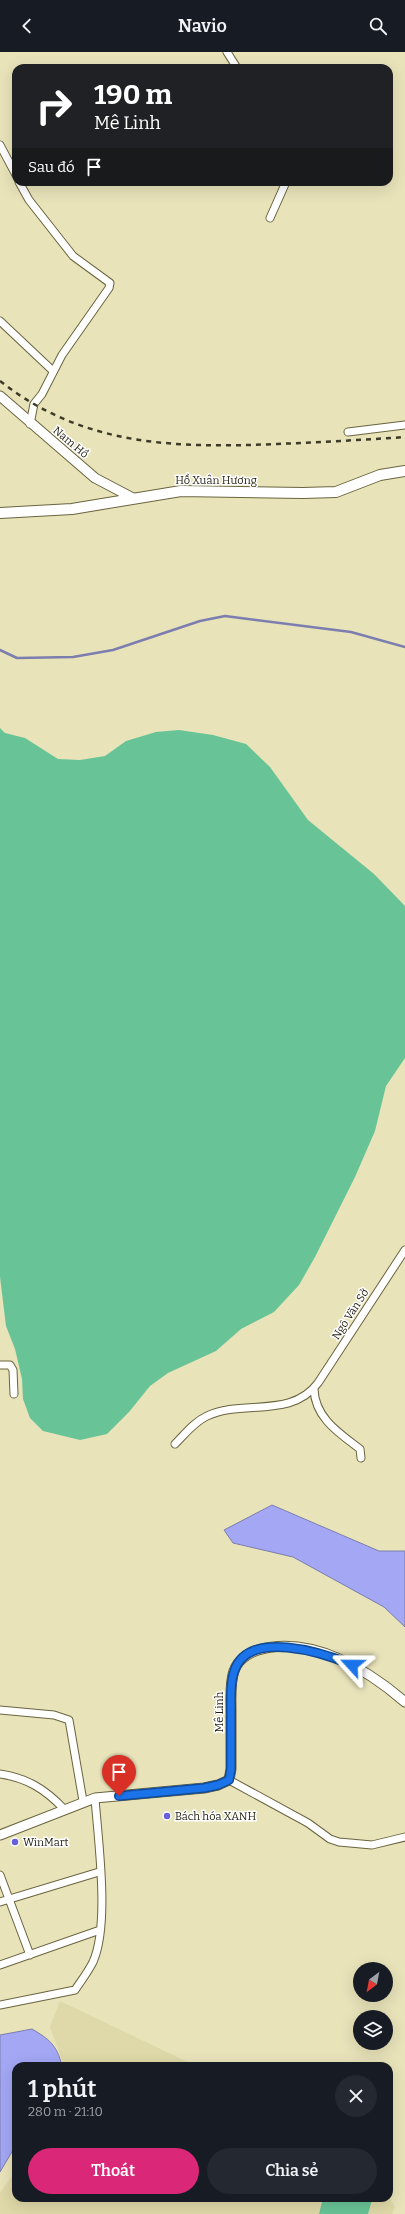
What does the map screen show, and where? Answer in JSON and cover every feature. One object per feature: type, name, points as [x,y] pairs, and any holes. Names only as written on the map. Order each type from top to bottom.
[{"type":"main road","name":"Hồ Xuân Hương","points":[[0,513],[72,509],[181,491],[303,494],[336,492],[380,475],[405,471]]},
{"type":"street","points":[[227,52],[234,64]]},
{"type":"street","points":[[0,145],[12,168]]},
{"type":"street","points":[[22,186],[29,200],[55,236],[73,256],[110,283],[109,288],[62,355],[42,394],[34,404],[30,424]]},
{"type":"street","points":[[270,218],[284,186]]},
{"type":"street","points":[[0,321],[53,371]]},
{"type":"street","name":"Nam Hồ","points":[[0,396],[30,424],[95,478],[133,498]]},
{"type":"street","points":[[348,432],[405,424]]},
{"type":"street","name":"Ngô Văn Sở","points":[[175,1444],[191,1426],[207,1415],[225,1410],[286,1405],[297,1402],[314,1389],[405,1250]]},
{"type":"street","points":[[0,1365],[10,1365],[13,1370],[14,1394]]},
{"type":"street","points":[[314,1389],[316,1408],[332,1426],[360,1449],[361,1458]]},
{"type":"street","name":"Mê Linh","points":[[229,1780],[231,1769],[231,1685],[234,1671],[245,1657],[253,1652],[283,1646],[329,1655],[352,1665],[376,1680],[405,1702]]},
{"type":"street","points":[[0,1710],[54,1715],[69,1720],[83,1801]]},
{"type":"street","points":[[0,1774],[22,1779],[39,1786],[64,1809]]},
{"type":"street","points":[[0,1835],[83,1801],[95,1798],[204,1788],[218,1785],[229,1780],[308,1823],[330,1839],[339,1842],[372,1845],[405,1837]]},
{"type":"street","points":[[0,2005],[75,1990],[93,1962],[100,1930],[95,1798]]},
{"type":"street","points":[[0,1902],[9,1898],[99,1872]]},
{"type":"street","points":[[0,1875],[30,1955]]},
{"type":"street","points":[[0,1964],[100,1930]]},
{"type":"shaded area","points":[[60,2001],[188,2062],[63,2062],[50,2027]]},
{"type":"shaded area","points":[[12,2176],[12,2202],[392,2202],[395,2207],[392,2214],[0,2214],[0,2193]]},
{"type":"green space","points":[[0,728],[5,733],[25,738],[58,759],[80,760],[105,756],[126,741],[156,732],[179,730],[213,735],[246,744],[270,767],[308,820],[374,874],[405,906],[405,1058],[386,1086],[375,1131],[355,1177],[315,1257],[299,1285],[274,1312],[241,1329],[216,1351],[168,1373],[150,1386],[129,1412],[107,1434],[80,1440],[43,1431],[30,1418],[23,1399],[22,1379],[15,1349],[6,1326],[0,1277]]},
{"type":"green space","points":[[322,2202],[371,2202],[368,2214],[319,2214]]},
{"type":"water","points":[[272,1505],[379,1551],[405,1551],[405,1627],[384,1607],[293,1557],[233,1543],[224,1530]]},
{"type":"water","points":[[32,2029],[52,2043],[58,2053],[61,2062],[12,2062],[12,2152],[0,2172],[0,2035]]},
{"type":"waterway","points":[[0,650],[17,658],[73,657],[113,650],[200,621],[225,616],[351,632],[405,647]]},
{"type":"railway","points":[[0,381],[32,403],[65,419],[98,431],[132,439],[167,443],[240,445],[405,437]]},
{"type":"place","name":"Bách hóa XANH","points":[[167,1816]]},
{"type":"place","name":"WinMart","points":[[15,1842]]},
{"type":"route","points":[[119,1796],[159,1791],[204,1788],[218,1785],[229,1780],[231,1769],[231,1685],[234,1671],[238,1664],[253,1652],[283,1646],[305,1649],[329,1655],[352,1665]]}]
